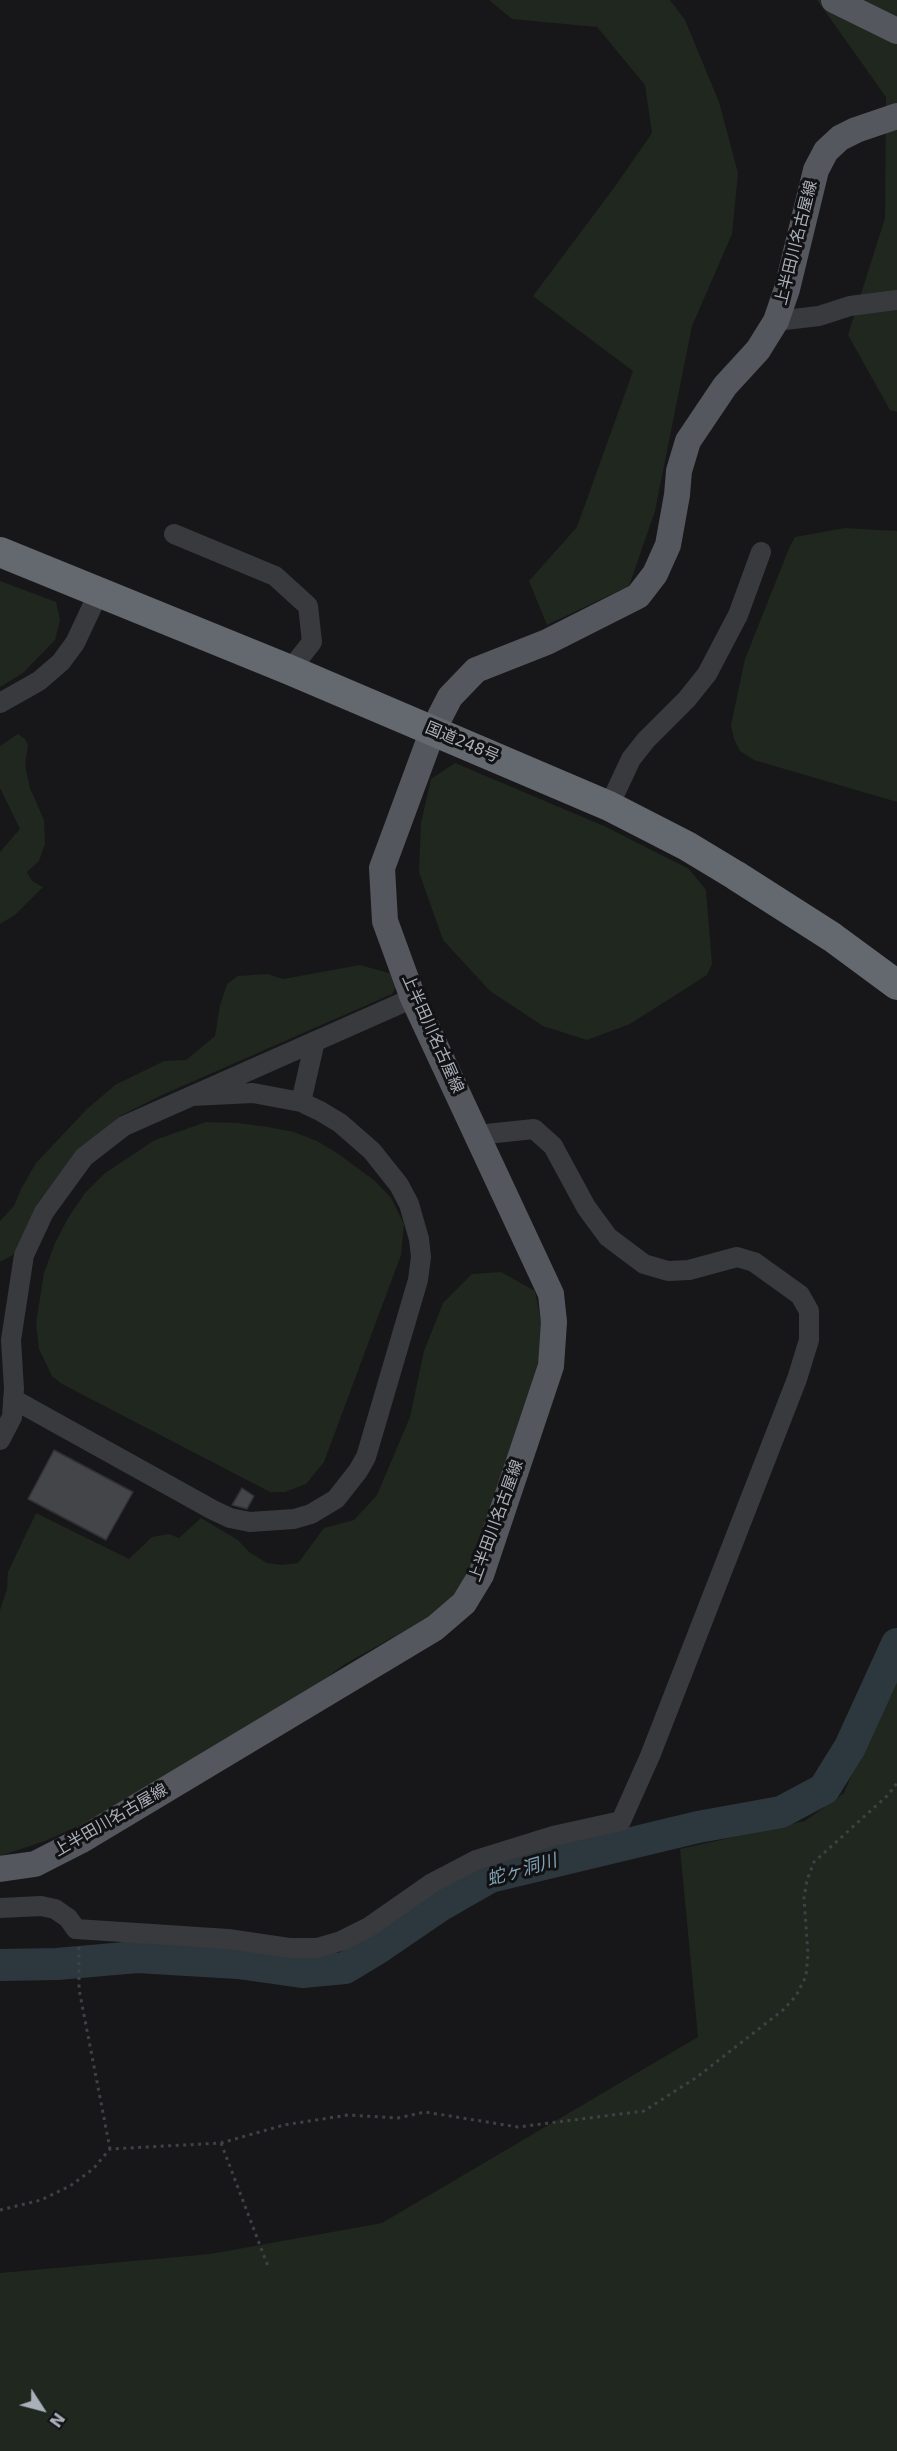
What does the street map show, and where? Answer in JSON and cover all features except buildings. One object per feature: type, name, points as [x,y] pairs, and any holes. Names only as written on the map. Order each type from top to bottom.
[{"type":"highway","name":"国道248号","points":[[0,552],[291,670],[609,806],[687,846],[735,875],[832,937],[897,985]]},
{"type":"main road","points":[[834,0],[897,31]]},
{"type":"main road","name":"上半田川名古屋線","points":[[0,1869],[35,1864],[80,1841],[435,1628],[464,1603],[481,1575],[551,1366],[554,1322],[550,1294],[413,998],[385,921],[382,868],[433,730],[450,697],[476,670],[547,642],[638,596],[655,574],[668,545],[679,471],[688,441],[725,386],[758,350],[776,321],[787,289],[816,170],[826,151],[840,138],[856,130],[897,116]]},
{"type":"street","points":[[776,321],[819,316],[850,306],[897,300]]},
{"type":"street","points":[[174,534],[275,576],[308,606],[312,642],[291,670]]},
{"type":"street","points":[[609,806],[631,759],[645,740],[687,699],[707,674],[738,615],[761,552]]},
{"type":"street","points":[[0,703],[39,681],[61,662],[75,643],[99,592]]},
{"type":"street","points":[[0,1440],[12,1418],[11,1340],[24,1255],[44,1212],[84,1157],[124,1126],[413,998]]},
{"type":"street","points":[[301,1102],[315,1041]]},
{"type":"street","points":[[13,1399],[230,1518],[250,1522],[294,1519],[316,1512],[336,1499],[347,1487],[366,1457],[418,1280],[421,1257],[419,1239],[409,1204],[399,1185],[372,1151],[340,1123],[301,1102],[253,1093],[191,1096]]},
{"type":"street","points":[[0,1908],[41,1906],[55,1909],[68,1918],[76,1929],[228,1939],[289,1948],[317,1948],[341,1941],[369,1927],[432,1882],[476,1860],[553,1836],[621,1821],[650,1756],[797,1379],[809,1340],[809,1311],[800,1295],[754,1262],[737,1257],[689,1270],[668,1271],[644,1264],[608,1238],[586,1207],[553,1146],[534,1129],[477,1135]]},
{"type":"path","points":[[0,2210],[41,2200],[70,2186],[93,2169],[110,2149],[221,2143],[284,2125],[348,2115],[398,2118],[425,2112],[518,2127],[644,2110],[697,2077],[783,2010],[796,1996],[806,1976],[808,1954],[804,1898],[807,1880],[814,1862],[888,1795],[897,1783]]},
{"type":"path","points":[[888,1795],[897,1792]]},
{"type":"path","points":[[79,1938],[80,1981],[110,2149]]},
{"type":"path","points":[[221,2143],[269,2269]]},
{"type":"shaded area","points":[[489,0],[670,0],[685,20],[719,102],[738,173],[732,234],[692,326],[655,511],[629,586],[547,625],[529,581],[577,527],[633,371],[533,296],[652,133],[645,85],[597,27],[512,19]]},
{"type":"shaded area","points":[[817,0],[897,0],[897,412],[890,410],[848,335],[885,218],[886,97]]},
{"type":"shaded area","points":[[845,528],[897,531],[897,802],[754,760],[740,751],[731,725],[745,659],[795,537]]},
{"type":"shaded area","points":[[0,581],[56,602],[60,620],[55,640],[23,673],[0,687]]},
{"type":"shaded area","points":[[18,734],[25,739],[28,745],[25,765],[30,788],[44,820],[45,844],[39,861],[27,872],[32,881],[43,887],[15,915],[0,924],[0,852],[20,829],[0,788],[0,746]]},
{"type":"shaded area","points":[[455,763],[604,826],[689,869],[706,890],[712,964],[707,975],[630,1024],[587,1040],[543,1026],[490,991],[443,940],[419,872],[421,823],[431,779]]},
{"type":"shaded area","points":[[360,965],[389,973],[400,980],[392,994],[162,1095],[120,1116],[83,1147],[63,1170],[37,1204],[13,1255],[0,1262],[0,1221],[14,1206],[36,1163],[87,1109],[115,1085],[164,1061],[186,1060],[215,1036],[220,1005],[227,984],[238,976],[268,974],[283,979]]},
{"type":"shaded area","points":[[206,1122],[268,1127],[294,1132],[317,1141],[375,1181],[391,1198],[404,1224],[401,1255],[324,1462],[306,1484],[285,1492],[270,1492],[62,1384],[52,1376],[39,1349],[36,1323],[44,1273],[55,1243],[85,1193],[105,1173],[155,1140]]},
{"type":"shaded area","points":[[501,1272],[535,1291],[544,1335],[539,1361],[469,1572],[449,1603],[433,1615],[345,1664],[292,1703],[103,1815],[45,1841],[0,1856],[0,1610],[7,1589],[8,1572],[36,1513],[129,1559],[152,1537],[169,1534],[179,1538],[201,1518],[238,1540],[249,1552],[267,1563],[281,1565],[298,1563],[324,1528],[354,1520],[377,1495],[410,1417],[424,1351],[443,1303],[472,1274]]},
{"type":"shaded area","points":[[897,1671],[897,2451],[0,2451],[0,2273],[210,2254],[382,2223],[698,2037],[680,1849],[805,1821],[844,1793],[883,1698]]},
{"type":"waterway","name":"蛇ヶ洞川","points":[[0,1965],[57,1964],[137,1957],[238,1963],[302,1972],[345,1968],[441,1905],[490,1877],[698,1827],[781,1812],[824,1789],[850,1747],[897,1644]]}]
